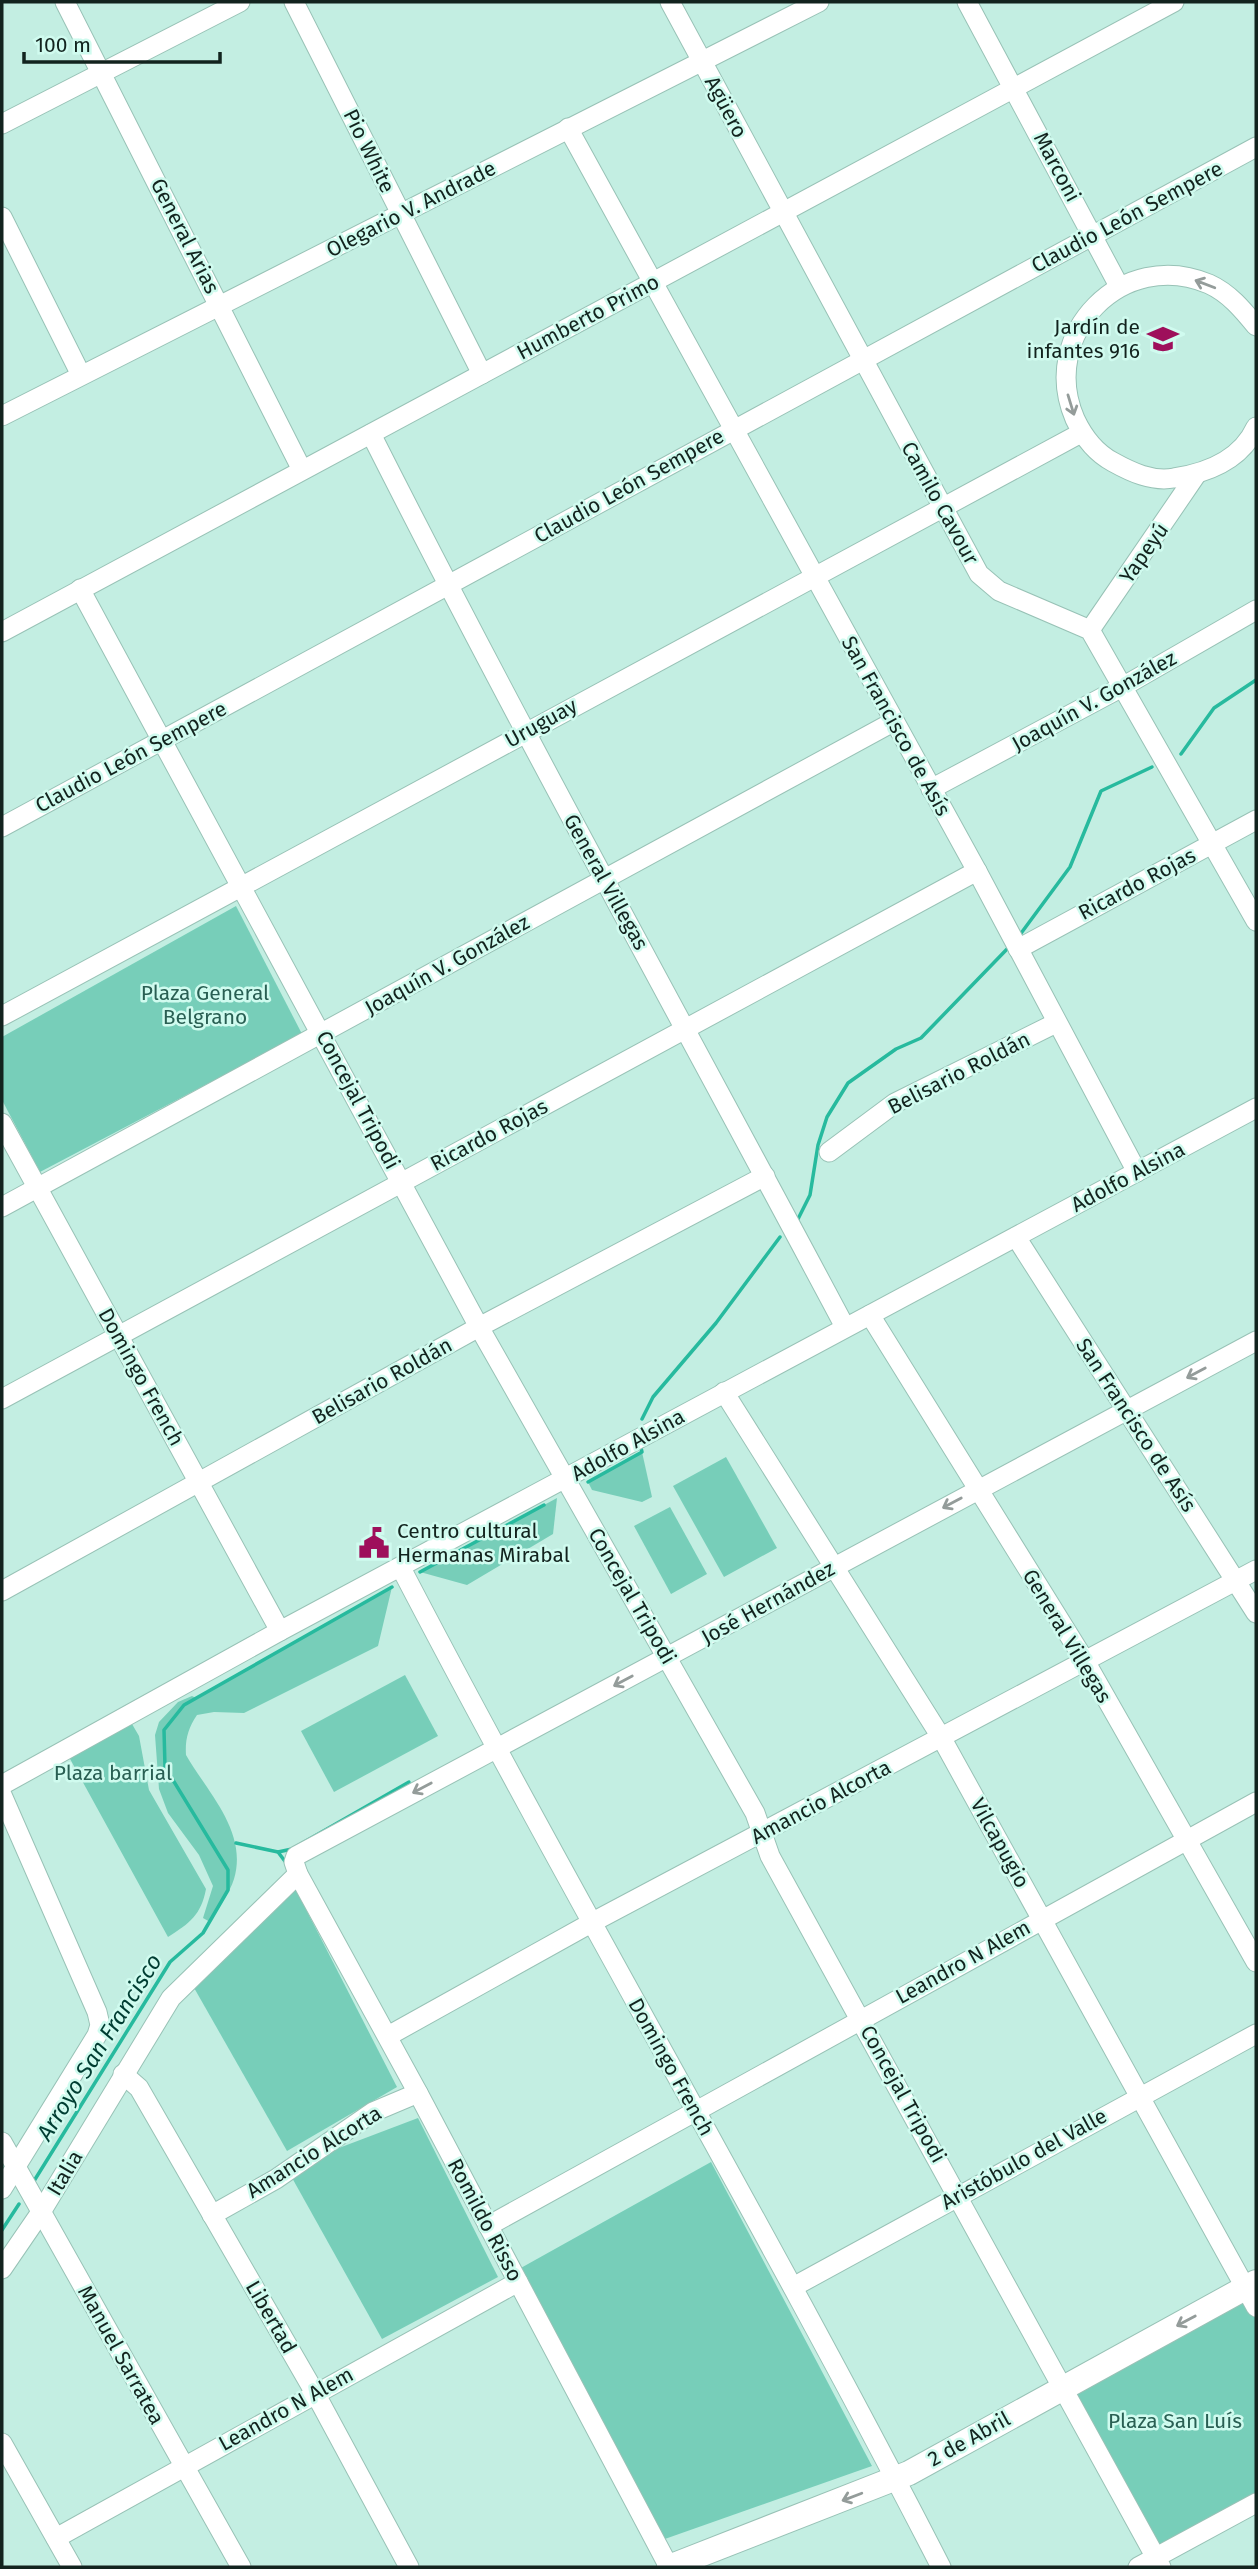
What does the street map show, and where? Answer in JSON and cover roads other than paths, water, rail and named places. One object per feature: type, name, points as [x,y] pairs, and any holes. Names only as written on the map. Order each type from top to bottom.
[{"type":"main road","name":"2 de Abril","points":[[669,2567],[896,2479],[1064,2386],[1253,2292]]},
{"type":"street","name":"General Arias","points":[[65,2],[302,470]]},
{"type":"street","points":[[2,124],[240,2]]},
{"type":"street","name":"Pio White","points":[[295,2],[482,374]]},
{"type":"street","name":"Agüero","points":[[670,2],[782,211]]},
{"type":"street","name":"Olegario V. Andrade","points":[[2,416],[820,2]]},
{"type":"street","name":"Marconi","points":[[967,2],[1119,286]]},
{"type":"street","name":"Humberto Primo","points":[[2,632],[1013,86],[1174,2]]},
{"type":"street","name":"San Francisco de Asís","points":[[568,128],[977,872],[1137,1172]]},
{"type":"street","name":"Claudio León Sempere","points":[[2,827],[1256,147]]},
{"type":"street","name":"Camilo Cavour","points":[[782,211],[943,509],[988,584],[1090,631]]},
{"type":"street","points":[[2,216],[81,376]]},
{"type":"street","points":[[1256,327],[1237,302],[1210,284],[1179,276],[1146,278],[1119,286],[1090,310],[1073,338],[1065,370],[1068,403],[1082,433],[1104,458],[1134,474],[1167,479],[1196,475],[1248,453],[1256,427]]},
{"type":"street","name":"Uruguay","points":[[2,1016],[1082,433]]},
{"type":"street","name":"General Villegas","points":[[371,434],[524,732],[687,1028],[845,1327]]},
{"type":"street","name":"Yapeyú","points":[[1090,631],[1196,475]]},
{"type":"street","name":"Concejal Tripodi","points":[[80,589],[323,1033],[479,1327],[755,1813],[771,1856],[1064,2386],[1158,2562]]},
{"type":"street","name":"Joaquín V. González","points":[[931,789],[1124,687],[1256,610]]},
{"type":"street","points":[[1090,631],[1214,843],[1256,921]]},
{"type":"street","name":"Joaquín V. González","points":[[2,1207],[893,722]]},
{"type":"street","name":"Ricardo Rojas","points":[[1015,943],[1256,820]]},
{"type":"street","name":"Ricardo Rojas","points":[[2,1399],[977,872]]},
{"type":"street","name":"Belisario Roldán","points":[[830,1152],[895,1103],[1056,1023]]},
{"type":"street","name":"Adolfo Alsina","points":[[2,1784],[280,1631],[658,1430],[723,1392],[1256,1108]]},
{"type":"street","name":"Domingo French","points":[[2,1123],[280,1631]]},
{"type":"street","name":"Belisario Roldán","points":[[2,1591],[479,1327],[765,1176]]},
{"type":"street","name":"San Francisco de Asís","points":[[1016,1237],[1256,1613]]},
{"type":"street","name":"General Villegas","points":[[870,1315],[1085,1661],[1256,1962]]},
{"type":"street","name":"José Hernández","points":[[298,1874],[294,1862],[303,1850],[667,1658],[976,1489],[1256,1341]]},
{"type":"street","name":"Vilcapugio","points":[[723,1392],[941,1737],[1138,2096],[1253,2292]]},
{"type":"street","name":"Domingo French","points":[[401,1568],[495,1749],[793,2287],[941,2567]]},
{"type":"street","name":"Amancio Alcorta","points":[[388,2036],[591,1923],[1256,1570]]},
{"type":"street","points":[[2,1795],[97,2012],[100,2025],[97,2035],[20,2173],[2,2189]]},
{"type":"street","name":"Leandro N Alem","points":[[488,2226],[1256,1802]]},
{"type":"street","name":"Romildo Risso","points":[[298,1874],[388,2036],[669,2567]]},
{"type":"street","name":"Italia","points":[[2,2269],[171,1998],[298,1874]]},
{"type":"street","name":"Aristóbulo del Valle","points":[[793,2287],[1138,2096],[1256,2034]]},
{"type":"street","name":"Libertad","points":[[123,2074],[139,2088],[315,2393],[409,2567]]},
{"type":"street","name":"Amancio Alcorta","points":[[212,2215],[275,2179],[373,2112],[418,2093]]},
{"type":"street","name":"Manuel Sarratea","points":[[2,2142],[240,2567]]},
{"type":"street","name":"Leandro N Alem","points":[[56,2538],[519,2282]]},
{"type":"street","points":[[2,2443],[72,2567]]},
{"type":"street","points":[[1138,2567],[1158,2562],[1256,2503]]},
{"type":"waterway","name":"Arroyo San Francisco","points":[[1181,754],[1214,708],[1256,680]]},
{"type":"waterway","name":"Arroyo San Francisco","points":[[1019,936],[1070,867],[1101,791],[1152,767]]},
{"type":"waterway","name":"Arroyo San Francisco","points":[[797,1221],[810,1195],[818,1145],[827,1117],[848,1083],[896,1049],[921,1038],[1009,947]]},
{"type":"waterway","name":"Arroyo San Francisco","points":[[642,1419],[653,1397],[716,1323],[780,1237]]},
{"type":"waterway","name":"Arroyo San Francisco","points":[[588,1482],[642,1452],[641,1448]]},
{"type":"waterway","name":"Arroyo San Francisco","points":[[420,1572],[544,1505]]},
{"type":"waterway","name":"Arroyo San Francisco","points":[[34,2181],[170,1962],[203,1933],[228,1890],[228,1870],[165,1767],[164,1730],[184,1705],[392,1587]]},
{"type":"waterway","points":[[278,1852],[292,1849],[409,1782]]},
{"type":"waterway","points":[[236,1843],[278,1852],[287,1864]]},
{"type":"waterway","name":"Arroyo San Francisco","points":[[2,2230],[19,2204]]},
{"type":"place","name":"Jardín de infantes 916","points":[[1163,339]]},
{"type":"place","name":"Centro cultural Hermanas Mirabal","points":[[374,1543]]},
{"type":"park label","name":"Plaza General Belgrano","points":[[205,1005]]},
{"type":"park label","name":"Plaza barrial","points":[[113,1773]]},
{"type":"park label","name":"Plaza San Luís","points":[[1175,2421]]}]
